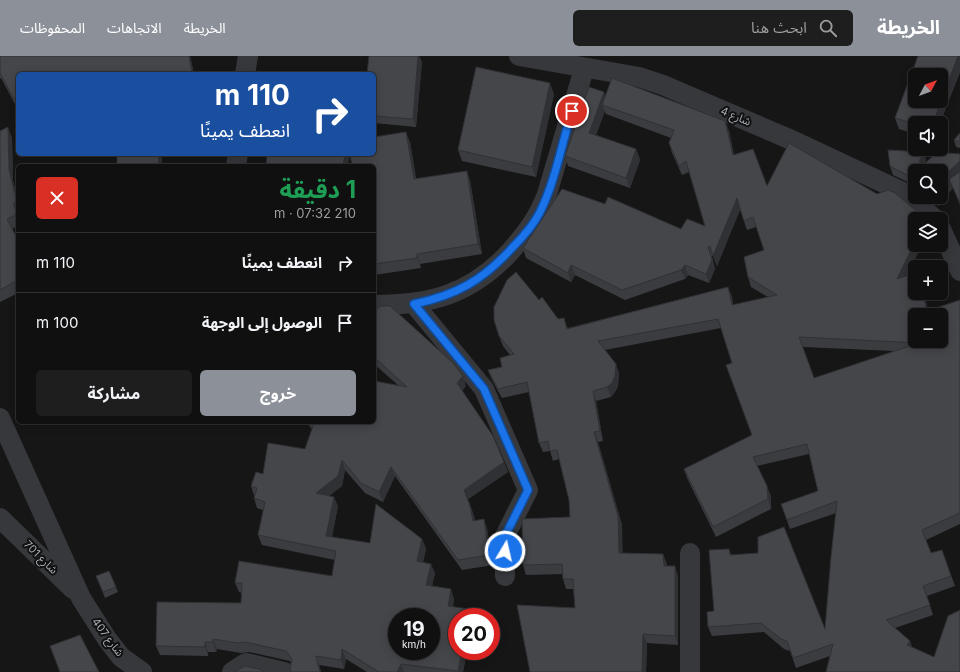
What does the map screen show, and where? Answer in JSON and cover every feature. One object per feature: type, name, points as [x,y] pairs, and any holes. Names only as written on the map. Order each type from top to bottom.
[{"type":"street","points":[[245,72],[248,56]]},
{"type":"street","name":"شارع 4","points":[[519,56],[584,69],[639,77],[684,93],[801,144],[905,193],[927,212]]},
{"type":"street","points":[[376,305],[414,304],[431,300],[468,287],[499,263],[529,230],[540,212],[547,194],[584,69]]},
{"type":"street","points":[[948,244],[960,271]]},
{"type":"street","points":[[414,304],[484,389],[528,490],[504,538],[505,576]]},
{"type":"street","points":[[0,418],[81,598]]},
{"type":"street","name":"شارع 701","points":[[0,518],[81,598]]},
{"type":"street","points":[[690,553],[690,672]]},
{"type":"street","name":"شارع 407","points":[[81,598],[124,664],[142,672]]},
{"type":"street","points":[[232,672],[246,663],[284,672]]},
{"type":"building","points":[[0,56],[189,56],[192,72],[16,72],[16,98],[14,99],[0,73]]},
{"type":"building","points":[[369,56],[418,56],[413,119],[376,116],[376,72],[367,72]]},
{"type":"building","points":[[918,56],[958,56],[948,83],[948,68],[914,68]]},
{"type":"building","points":[[476,67],[550,83],[532,167],[458,150]]},
{"type":"building","points":[[612,78],[725,121],[733,155],[753,149],[767,186],[789,143],[877,194],[888,190],[895,193],[918,212],[908,212],[908,252],[910,252],[897,279],[908,275],[908,300],[925,300],[926,308],[908,308],[908,342],[799,337],[814,378],[908,347],[908,348],[948,348],[948,308],[936,308],[960,300],[960,513],[922,530],[931,553],[942,550],[951,576],[923,586],[930,605],[886,620],[910,641],[907,645],[934,657],[948,616],[960,610],[960,672],[826,672],[833,644],[793,658],[787,641],[781,639],[761,623],[708,627],[707,612],[714,611],[709,550],[729,549],[730,555],[758,553],[758,537],[784,527],[825,629],[837,501],[787,520],[781,504],[818,491],[807,444],[753,457],[767,486],[768,499],[713,527],[684,469],[752,435],[726,365],[732,363],[718,319],[598,341],[616,364],[615,376],[612,383],[607,387],[593,391],[600,431],[594,432],[618,516],[619,553],[663,554],[664,566],[675,566],[675,636],[643,634],[642,672],[530,672],[517,605],[575,608],[573,579],[563,579],[562,564],[523,565],[522,519],[570,517],[569,500],[557,450],[550,451],[548,441],[539,443],[527,382],[498,389],[488,370],[502,367],[500,358],[514,354],[499,336],[494,320],[494,307],[507,280],[516,272],[539,300],[542,297],[558,319],[564,318],[567,329],[728,287],[732,305],[777,295],[748,277],[744,257],[764,250],[753,217],[744,221],[737,198],[713,256],[710,246],[708,247],[712,260],[706,274],[685,265],[681,270],[622,290],[571,265],[568,273],[523,248],[562,189],[605,204],[608,197],[681,229],[687,219],[705,226],[686,161],[679,166],[669,143],[674,130],[602,105]]},
{"type":"building","points":[[908,83],[908,108],[939,108],[936,116],[908,116],[908,122],[895,118]]},
{"type":"building","points":[[589,87],[604,92],[589,133],[636,149],[626,178],[565,156]]},
{"type":"building","points":[[8,127],[9,169],[16,198],[16,202],[13,204],[16,210],[16,215],[7,219],[16,236],[16,281],[0,290],[0,131]]},
{"type":"building","points":[[406,132],[414,179],[467,171],[478,244],[417,254],[417,258],[376,264],[376,164],[352,164],[350,156],[376,156],[376,137]]},
{"type":"building","points":[[960,133],[960,142],[954,140]]},
{"type":"building","points":[[888,150],[908,151],[908,156],[922,156],[919,164],[908,164],[908,175],[890,166]]},
{"type":"building","points":[[948,153],[960,154],[960,161],[948,172],[948,164],[924,164],[933,156],[948,156]]},
{"type":"building","points":[[117,156],[159,156],[158,164],[117,164]]},
{"type":"building","points":[[267,156],[345,156],[343,164],[266,164]]},
{"type":"building","points":[[960,172],[960,203],[949,179]]},
{"type":"building","points":[[380,306],[390,306],[453,363],[463,376],[457,383],[493,436],[504,462],[464,490],[470,506],[473,521],[484,519],[489,555],[458,560],[391,467],[379,492],[361,483],[342,460],[338,476],[316,493],[334,497],[326,536],[370,543],[376,504],[422,539],[417,561],[431,564],[426,585],[451,589],[448,606],[462,608],[448,608],[448,660],[460,660],[458,671],[401,664],[397,672],[379,672],[342,649],[341,660],[316,656],[320,672],[291,672],[290,668],[292,659],[286,651],[245,642],[238,643],[213,639],[213,642],[205,642],[205,647],[156,646],[157,602],[241,603],[242,583],[235,583],[239,561],[332,576],[336,551],[258,535],[265,502],[254,498],[257,488],[251,486],[256,472],[263,474],[268,443],[305,449],[313,426],[312,424],[376,424],[376,381],[407,387],[376,359],[376,311]]},
{"type":"building","points":[[109,571],[116,587],[103,592],[96,576]]},
{"type":"building","points":[[80,635],[99,672],[60,672],[50,646]]},
{"type":"building","points":[[245,666],[262,670],[263,672],[234,672]]},
{"type":"route","points":[[505,551],[504,538],[528,490],[484,389],[414,304],[452,294],[468,287],[499,263],[529,230],[540,212],[547,194],[572,111]]}]
